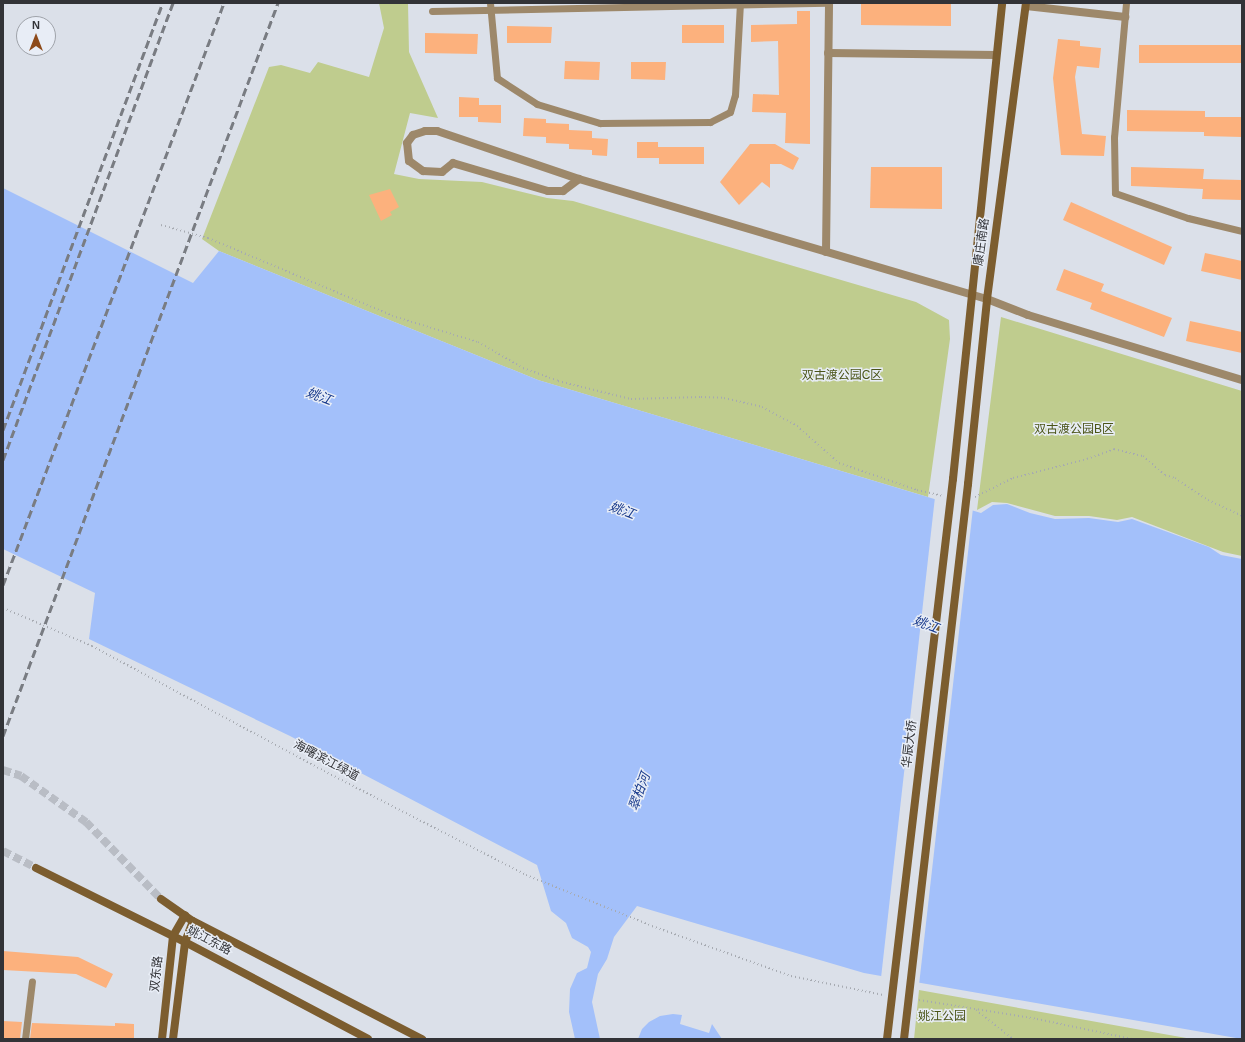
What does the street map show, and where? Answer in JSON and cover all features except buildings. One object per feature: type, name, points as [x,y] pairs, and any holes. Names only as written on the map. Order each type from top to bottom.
[{"type":"main road","name":"康庄南路","points":[[953,479],[1002,3]]},
{"type":"main road","name":"康庄南路","points":[[904,1039],[968,484],[987,299],[1026,4]]},
{"type":"main road","name":"华辰大桥","points":[[887,1039],[953,479]]},
{"type":"main road","name":"姚江东路","points":[[36,868],[185,942],[368,1039]]},
{"type":"main road","name":"姚江东路","points":[[161,899],[193,921],[422,1039]]},
{"type":"main road","name":"双东路","points":[[162,1039],[173,936],[185,915]]},
{"type":"main road","name":"双东路","points":[[173,1039],[185,942],[193,921]]},
{"type":"street","points":[[826,252],[828,3]]},
{"type":"street","points":[[1026,4],[1125,17]]},
{"type":"street","points":[[828,53],[996,55]]},
{"type":"street","points":[[580,179],[563,191],[548,191],[453,164],[442,172],[423,171],[409,161],[407,142],[413,135],[425,131],[437,131],[580,179],[987,299],[1035,318],[1242,380]]},
{"type":"lane","points":[[432,11],[490,7],[828,3]]},
{"type":"lane","points":[[1126,3],[1114,137],[1115,193],[1188,218],[1242,231]]},
{"type":"lane","points":[[490,7],[497,78],[537,104],[600,123],[710,122],[730,112],[735,95],[740,4]]},
{"type":"lane","points":[[25,1039],[32,981]]},
{"type":"path","points":[[161,225],[208,238],[396,317],[478,342],[523,368],[558,381],[631,399],[701,397],[724,398],[762,407],[797,426],[839,463],[917,490],[944,496]]},
{"type":"path","points":[[972,497],[979,498],[1013,478],[1086,459],[1114,449],[1143,456],[1165,475],[1175,478],[1208,500],[1242,516]]},
{"type":"path","name":"海曙滨江绿道","points":[[3,608],[92,646],[324,770],[529,876],[643,922]]},
{"type":"path","points":[[975,1010],[1013,1039]]},
{"type":"green space","name":"双古渡公园C区","points":[[379,3],[408,3],[409,52],[438,118],[410,113],[394,174],[419,179],[482,182],[547,198],[573,201],[916,302],[949,320],[950,339],[928,497],[538,380],[219,251],[202,239],[269,67],[281,65],[310,73],[318,62],[369,77],[384,28]]},
{"type":"green space","name":"双古渡公园B区","points":[[1001,317],[1242,391],[1242,556],[1223,552],[1132,517],[1117,520],[1089,516],[1055,516],[1007,503],[992,502],[977,510]]},
{"type":"green space","name":"姚江公园","points":[[919,990],[1158,1033],[1192,1039],[914,1039]]},
{"type":"water","points":[[3,188],[193,283],[219,251],[538,380],[981,513],[993,505],[1007,504],[1030,513],[1055,519],[1089,518],[1118,522],[1132,519],[1209,547],[1221,555],[1242,559],[1242,1039],[864,973],[637,906],[614,937],[607,959],[598,974],[592,1002],[600,1039],[575,1039],[569,1012],[570,989],[577,973],[587,968],[591,952],[588,947],[572,938],[566,923],[551,911],[537,865],[290,736],[89,639],[95,593],[3,549]]},
{"type":"water","points":[[673,1014],[682,1015],[680,1024],[709,1033],[712,1024],[722,1039],[638,1039],[642,1029],[649,1022],[660,1016]]},
{"type":"pier","points":[[935,497],[973,508],[919,985],[881,978]]},
{"type":"tunnel","points":[[3,770],[21,776],[86,822],[161,899]]},
{"type":"tunnel","points":[[3,851],[36,868]]},
{"type":"railway","points":[[3,430],[163,3]]},
{"type":"railway","points":[[3,460],[173,3]]},
{"type":"railway","points":[[3,585],[224,3]]},
{"type":"railway","points":[[3,736],[278,3]]},
{"type":"water label","name":"姚江","points":[[319,397]]},
{"type":"water label","name":"姚江","points":[[622,511]]},
{"type":"water label","name":"姚江","points":[[926,625]]},
{"type":"water label","name":"翠柏河","points":[[640,792]]}]
